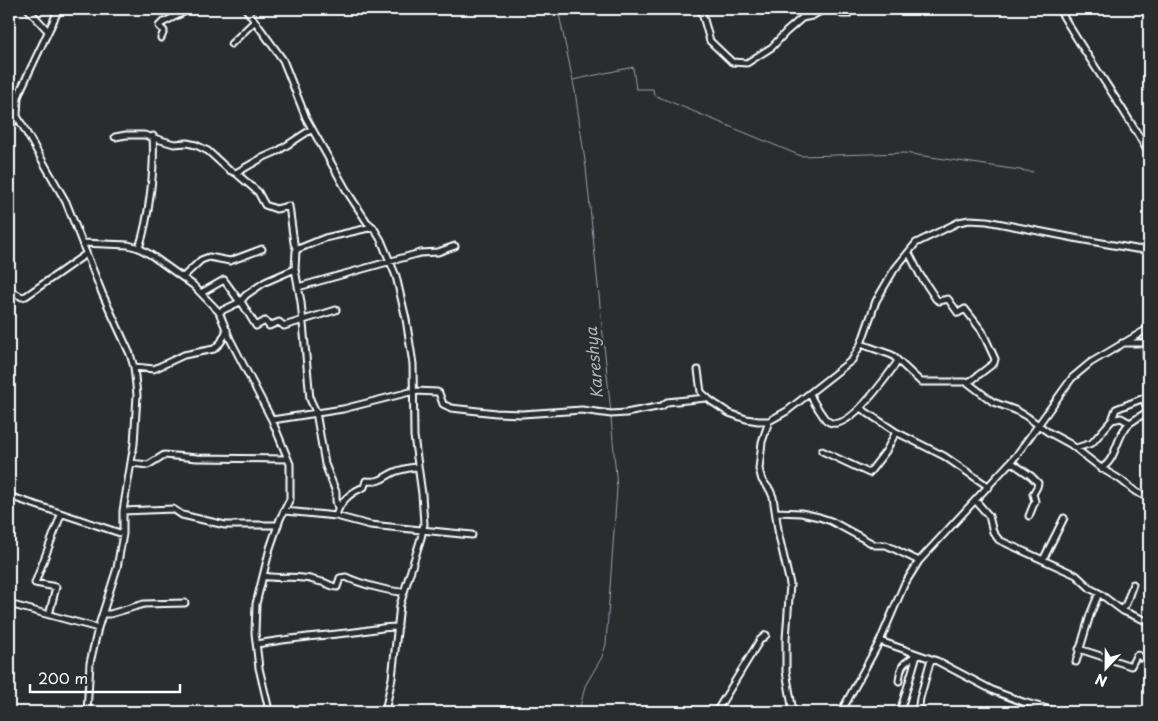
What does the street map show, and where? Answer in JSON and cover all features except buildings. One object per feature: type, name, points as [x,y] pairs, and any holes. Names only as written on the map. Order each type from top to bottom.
[{"type":"street","points":[[28,9],[48,31]]},
{"type":"street","points":[[9,129],[17,114],[18,98],[22,87],[59,9]]},
{"type":"street","points":[[161,38],[164,31],[159,26],[162,23],[190,9]]},
{"type":"street","points":[[246,9],[287,66],[299,101],[312,129],[348,193],[367,222],[373,226],[396,276],[406,319],[413,364],[414,436],[422,494],[423,530],[416,558],[403,592],[392,678],[385,712]]},
{"type":"street","points":[[702,9],[710,41],[732,62],[740,64],[749,63],[772,47],[802,18],[812,16],[824,9]]},
{"type":"street","points":[[837,9],[842,14],[848,14],[850,9]]},
{"type":"street","points":[[1059,9],[1149,154]]},
{"type":"street","points":[[231,44],[255,21]]},
{"type":"street","points":[[9,108],[17,114],[44,166],[66,202],[134,367],[137,409],[122,534],[117,568],[98,628],[90,662],[87,712]]},
{"type":"street","points":[[236,173],[278,151],[312,129]]},
{"type":"street","points":[[115,137],[136,134],[153,136],[174,144],[187,143],[196,145],[208,151],[258,192],[265,205],[276,209],[289,206],[294,243],[297,250],[295,269],[303,320],[310,399],[316,412],[325,464],[336,492],[338,508]]},
{"type":"street","points":[[139,248],[143,236],[153,172],[153,136]]},
{"type":"street","points":[[698,370],[701,392],[706,398],[729,413],[758,421],[770,421],[787,411],[852,360],[861,344],[876,301],[894,270],[916,243],[959,222],[987,220],[1079,239],[1149,250]]},
{"type":"street","points":[[297,250],[325,238],[373,226]]},
{"type":"street","points":[[82,243],[139,248],[183,277],[219,312],[272,420],[290,464],[290,499],[278,525],[263,576],[255,613],[254,633],[259,668],[268,706],[265,712]]},
{"type":"street","points":[[298,287],[420,253],[438,252],[455,246]]},
{"type":"street","points":[[183,277],[201,260],[209,256],[230,261],[262,249]]},
{"type":"street","points":[[9,290],[26,296],[86,254]]},
{"type":"street","points":[[861,344],[889,353],[921,382],[967,382],[994,363],[995,359],[982,331],[968,311],[965,309],[958,313],[948,299],[936,300],[910,255],[907,254]]},
{"type":"street","points":[[219,312],[240,302],[246,295],[265,282],[295,269]]},
{"type":"street","points":[[201,294],[224,280],[242,303],[256,326],[265,321],[269,326],[279,322],[284,326],[336,310]]},
{"type":"street","points":[[841,712],[880,641],[904,585],[919,562],[946,530],[976,501],[1011,462],[1039,426],[1072,378],[1090,364],[1149,328]]},
{"type":"street","points":[[134,367],[154,369],[184,355],[214,349],[221,342],[227,330]]},
{"type":"street","points":[[1101,468],[1108,464],[1122,433],[1130,423],[1148,411],[1147,343],[1121,344]]},
{"type":"street","points":[[810,393],[812,401],[821,411],[824,418],[830,423],[837,424],[860,408],[880,387],[898,361]]},
{"type":"street","points":[[967,382],[993,402],[1026,416],[1076,448],[1136,492],[1149,498]]},
{"type":"street","points":[[272,420],[343,409],[414,391],[437,392],[443,404],[451,408],[496,414],[582,410],[611,414],[626,413],[662,406],[667,402],[706,398]]},
{"type":"street","points":[[1076,448],[1092,443],[1112,420],[1116,409],[1147,397]]},
{"type":"street","points":[[860,408],[896,432],[944,456],[989,487]]},
{"type":"street","points":[[1112,420],[1121,418],[1130,423]]},
{"type":"street","points":[[770,421],[762,442],[759,468],[762,480],[770,490],[776,512],[779,536],[790,584],[786,671],[793,712]]},
{"type":"street","points":[[822,451],[870,473],[896,432]]},
{"type":"street","points":[[131,463],[148,464],[164,455],[196,458],[287,459]]},
{"type":"street","points":[[1011,462],[1038,483],[1033,494],[1035,501],[1029,516]]},
{"type":"street","points":[[336,516],[340,503],[364,488],[366,481],[379,481],[397,471],[418,466]]},
{"type":"street","points":[[9,496],[122,534]]},
{"type":"street","points":[[976,501],[989,516],[993,532],[999,540],[1076,575],[1091,590],[1099,593],[1128,614],[1149,622]]},
{"type":"street","points":[[124,511],[173,509],[182,515],[225,525],[278,525]]},
{"type":"street","points":[[285,512],[336,516],[370,524],[472,535]]},
{"type":"street","points":[[776,512],[801,513],[820,517],[831,521],[872,544],[878,546],[886,545],[919,562]]},
{"type":"street","points":[[49,615],[56,587],[35,583],[61,515]]},
{"type":"street","points":[[1043,560],[1064,518]]},
{"type":"street","points":[[263,576],[279,579],[301,577],[324,582],[333,587],[337,587],[340,578],[346,577],[372,586],[403,592]]},
{"type":"street","points":[[1122,609],[1126,604],[1133,584]]},
{"type":"street","points":[[1076,662],[1099,593]]},
{"type":"street","points":[[104,614],[136,606],[185,603]]},
{"type":"street","points":[[9,604],[98,628]]},
{"type":"street","points":[[257,644],[290,638],[382,627],[398,627]]},
{"type":"street","points":[[716,712],[760,640],[766,635]]},
{"type":"street","points":[[880,641],[931,659],[994,691],[1058,712]]},
{"type":"street","points":[[1079,649],[1128,666],[1131,666],[1138,655],[1149,663]]},
{"type":"street","points":[[899,681],[900,670],[904,664],[917,654]]},
{"type":"street","points":[[900,712],[917,654]]},
{"type":"street","points":[[918,712],[931,659]]},
{"type":"waterway","name":"Kareshya","points":[[558,9],[575,91],[586,168],[611,413]]},
{"type":"waterway","points":[[573,80],[633,67],[636,89],[653,89],[654,95],[801,156],[904,153],[1033,172]]},
{"type":"waterway","name":"Kareshya","points":[[579,712],[585,686],[602,657],[606,644],[617,488],[611,417]]}]
